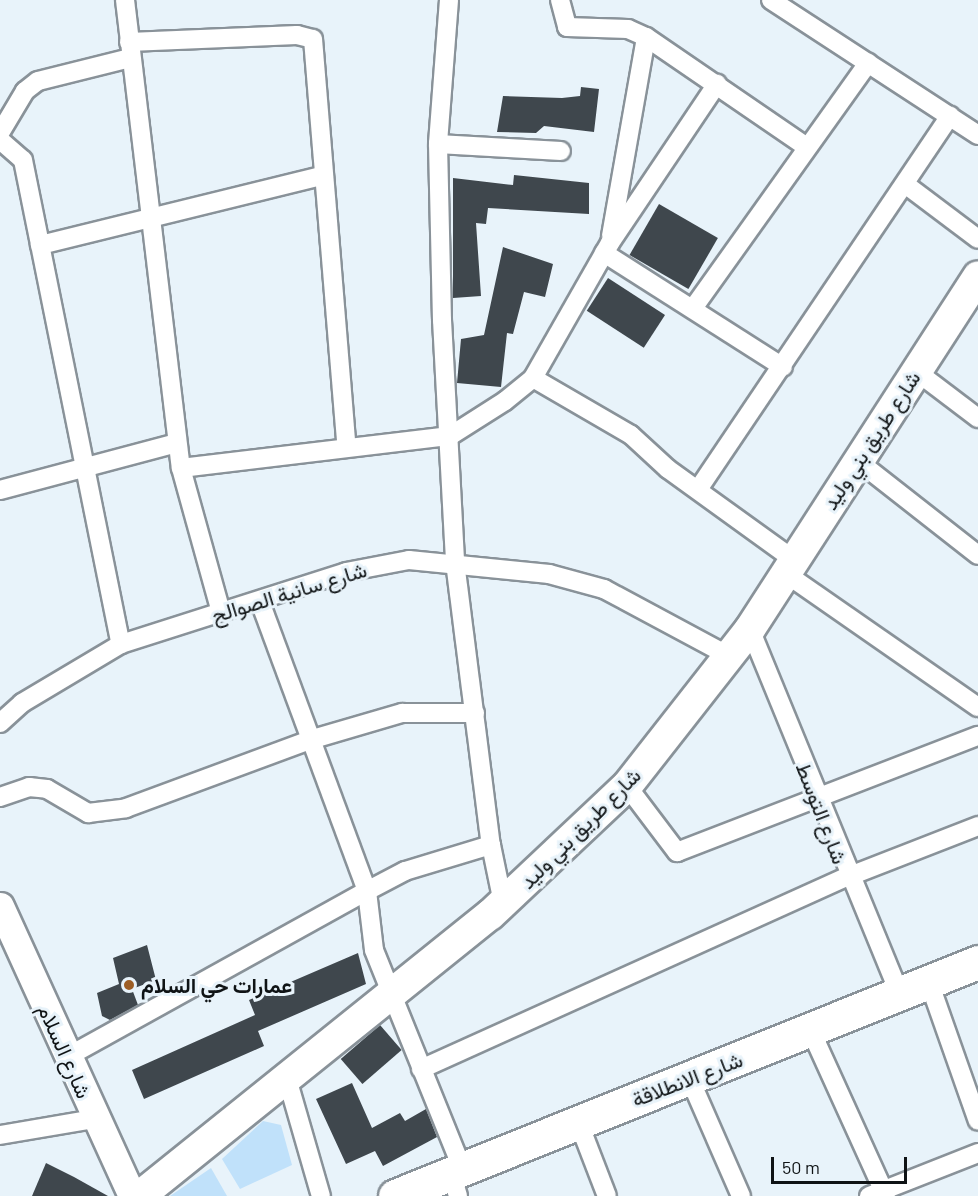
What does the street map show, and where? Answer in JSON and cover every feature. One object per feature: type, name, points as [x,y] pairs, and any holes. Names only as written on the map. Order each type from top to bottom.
[{"type":"highway","name":"شارع الانطلاقة","points":[[395,1196],[457,1179],[578,1121],[811,1031],[978,962]]},
{"type":"main road","name":"شارع طريق بني وليد","points":[[140,1196],[285,1075],[391,998],[503,903],[627,786],[750,629],[978,276]]},
{"type":"street","points":[[125,0],[148,216],[177,443],[181,468],[221,612]]},
{"type":"street","points":[[449,0],[438,144],[455,562],[491,845],[503,903]]},
{"type":"street","points":[[560,0],[567,27],[628,29],[646,37],[805,146]]},
{"type":"street","points":[[771,0],[978,135]]},
{"type":"street","points":[[0,133],[25,91],[38,81],[129,50],[297,34],[313,39],[346,444]]},
{"type":"street","points":[[607,248],[646,37]]},
{"type":"street","points":[[694,308],[805,146],[868,63]]},
{"type":"street","points":[[181,468],[346,444],[450,436],[533,378],[607,248],[717,84]]},
{"type":"street","points":[[699,488],[783,367],[950,116]]},
{"type":"street","points":[[0,140],[23,160],[82,466],[121,644]]},
{"type":"street","points":[[438,144],[561,152]]},
{"type":"street","points":[[40,245],[148,216],[324,175]]},
{"type":"street","points":[[905,184],[978,239]]},
{"type":"street","points":[[607,248],[783,367]]},
{"type":"street","points":[[916,371],[978,418]]},
{"type":"street","points":[[533,378],[591,409],[699,488],[789,566],[978,706]]},
{"type":"street","points":[[0,490],[82,466],[177,443]]},
{"type":"street","points":[[858,461],[978,555]]},
{"type":"street","name":"شارع سانية الصوالح","points":[[0,723],[32,696],[121,644],[221,612],[261,602],[346,572],[409,560],[455,562],[549,574],[604,589],[729,656]]},
{"type":"street","points":[[261,602],[367,891],[374,950],[391,998],[421,1069],[457,1179]]},
{"type":"street","name":"شارع التوسط","points":[[750,629],[847,876],[914,988],[978,1121]]},
{"type":"street","points":[[0,797],[29,787],[47,789],[88,813],[126,808],[313,739],[402,713],[475,713]]},
{"type":"street","points":[[627,786],[669,849],[677,852],[978,736]]},
{"type":"street","points":[[421,1069],[847,876],[978,826]]},
{"type":"street","points":[[67,1057],[405,871],[491,845]]},
{"type":"street","name":"شارع السلام","points":[[0,906],[132,1196]]},
{"type":"street","points":[[811,1031],[880,1194],[978,1153]]},
{"type":"street","points":[[285,1075],[321,1196]]},
{"type":"street","points":[[689,1077],[741,1196]]},
{"type":"street","points":[[0,1135],[95,1119]]},
{"type":"street","points":[[578,1121],[607,1196]]},
{"type":"shaded area","points":[[263,1121],[281,1125],[292,1165],[240,1189],[222,1159]]},
{"type":"shaded area","points":[[211,1168],[227,1196],[170,1196]]},
{"type":"building","points":[[581,87],[599,89],[594,132],[544,126],[536,133],[497,132],[503,96],[562,98],[580,96]]},
{"type":"building","points":[[514,175],[589,183],[589,214],[488,208],[486,224],[476,223],[481,296],[453,298],[453,178],[513,185]]},
{"type":"building","points":[[659,204],[718,238],[688,289],[630,255]]},
{"type":"building","points":[[503,247],[553,264],[545,297],[524,292],[513,334],[507,333],[501,387],[457,383],[461,339],[484,335]]},
{"type":"building","points":[[608,278],[665,315],[644,348],[587,311]]},
{"type":"building","name":"عمارات حي السلام","points":[[147,945],[156,980],[132,989],[138,1005],[110,1020],[102,1016],[97,993],[119,984],[113,958]]},
{"type":"building","points":[[358,953],[366,984],[258,1031],[264,1046],[144,1099],[132,1070],[255,1015],[249,1000]]},
{"type":"building","points":[[380,1025],[402,1050],[362,1084],[341,1059]]},
{"type":"building","points":[[352,1083],[372,1128],[400,1113],[405,1121],[426,1109],[437,1137],[383,1166],[375,1151],[346,1164],[316,1099]]},
{"type":"building","points":[[46,1163],[74,1177],[108,1196],[32,1196]]},
{"type":"place","name":"عمارات حي السلام","points":[[129,985]]}]
